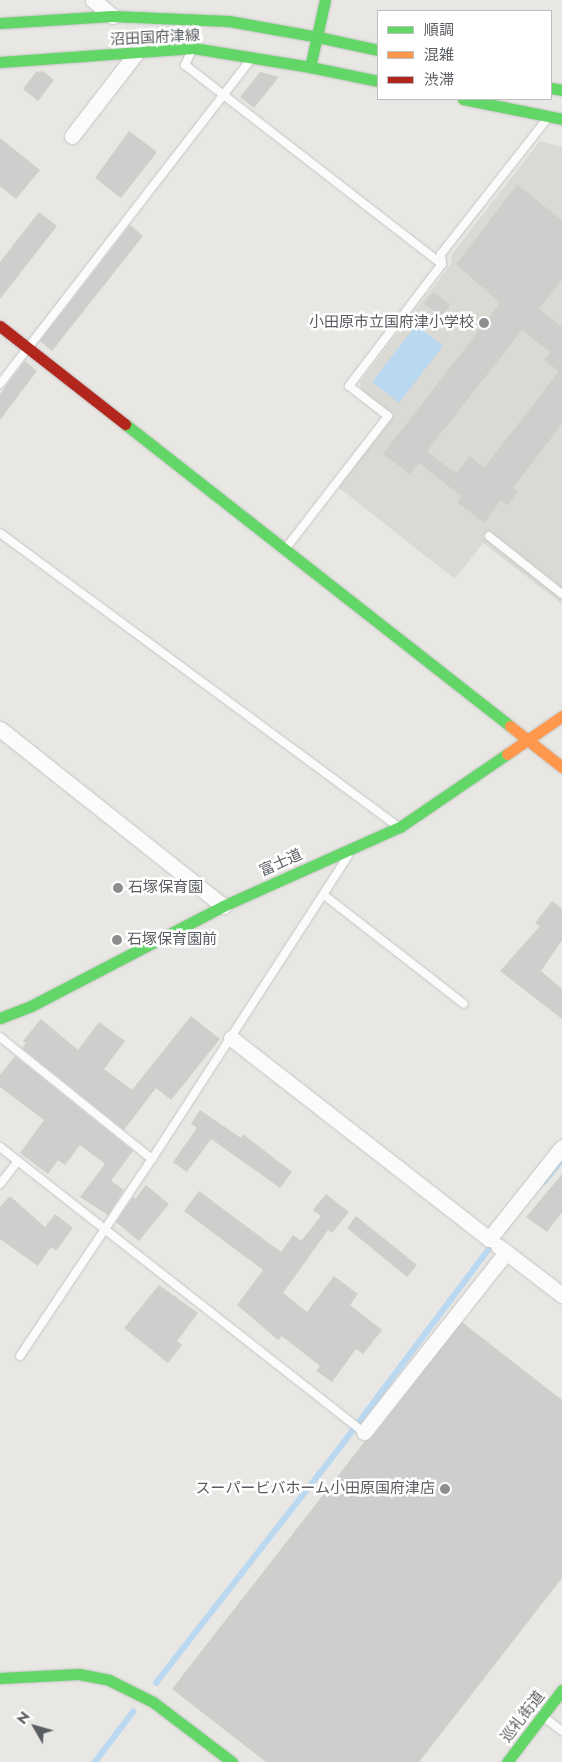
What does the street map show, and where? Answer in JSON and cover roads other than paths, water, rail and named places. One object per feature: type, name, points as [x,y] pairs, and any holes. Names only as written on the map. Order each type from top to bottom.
[{"type":"street","points":[[93,0],[112,16]]},
{"type":"street","points":[[310,67],[325,0]]},
{"type":"street","name":"沼田国府津線","points":[[0,23],[112,16],[229,21],[318,36],[377,50]]},
{"type":"street","name":"沼田国府津線","points":[[0,62],[193,48],[253,56],[377,81]]},
{"type":"street","points":[[72,136],[137,52]]},
{"type":"street","points":[[468,100],[562,119]]},
{"type":"street","points":[[0,326],[562,767]]},
{"type":"street","name":"富士道","points":[[0,1018],[31,1006],[223,906],[400,828],[562,716]]},
{"type":"street","points":[[0,729],[223,906]]},
{"type":"street","points":[[231,1038],[562,1295]]},
{"type":"street","points":[[489,1239],[562,1147]]},
{"type":"street","points":[[364,1432],[506,1252]]},
{"type":"street","points":[[0,1678],[79,1674],[109,1680],[153,1702],[232,1762]]},
{"type":"street","name":"巡礼街道","points":[[507,1762],[562,1690]]},
{"type":"lane","points":[[193,48],[185,65],[222,96],[442,264]]},
{"type":"lane","points":[[0,384],[29,349],[253,56]]},
{"type":"lane","points":[[285,550],[388,416],[350,386],[442,264],[442,254],[548,116]]},
{"type":"lane","points":[[0,534],[400,828]]},
{"type":"lane","points":[[489,536],[562,594]]},
{"type":"lane","points":[[20,1356],[103,1228],[152,1159],[324,895],[352,848]]},
{"type":"lane","points":[[324,895],[464,1004]]},
{"type":"lane","points":[[0,1037],[152,1159]]},
{"type":"lane","points":[[0,1147],[364,1432]]},
{"type":"lane","points":[[0,1184],[18,1161]]},
{"type":"lane","points":[[543,1716],[562,1731]]},
{"type":"water","points":[[416,325],[443,346],[399,403],[372,382]]},
{"type":"waterway","points":[[544,1182],[562,1160]]},
{"type":"waterway","points":[[156,1683],[341,1446],[495,1241]]},
{"type":"waterway","points":[[95,1762],[133,1712]]},
{"type":"place","name":"小田原市立国府津小学校","points":[[484,323]]},
{"type":"place","name":"石塚保育園","points":[[118,888]]},
{"type":"place","name":"石塚保育園前","points":[[117,940]]},
{"type":"place","name":"スーパービバホーム小田原国府津店","points":[[445,1489]]}]
